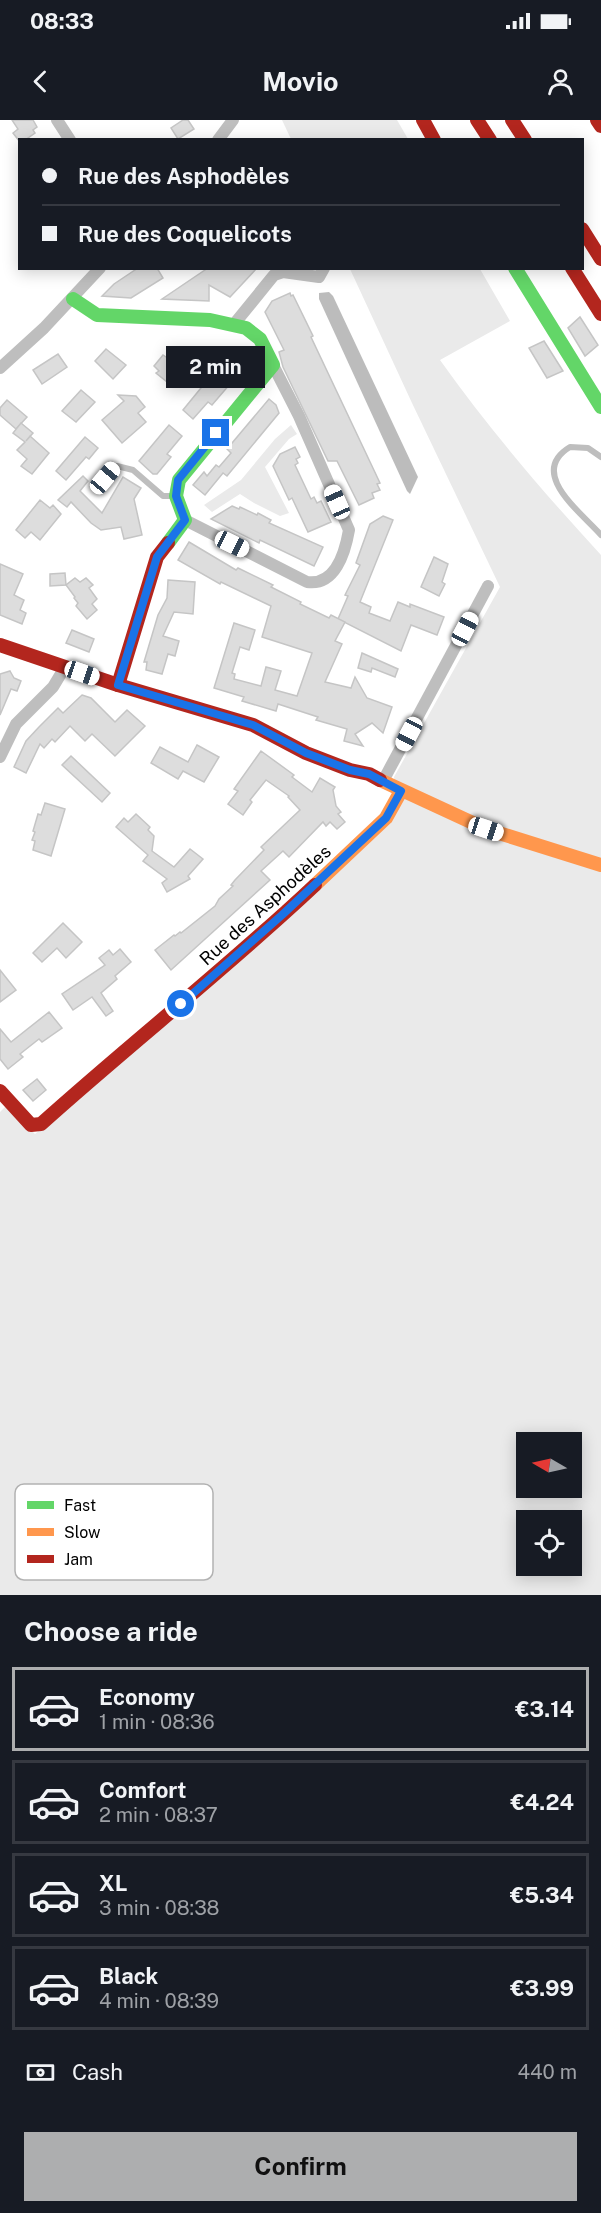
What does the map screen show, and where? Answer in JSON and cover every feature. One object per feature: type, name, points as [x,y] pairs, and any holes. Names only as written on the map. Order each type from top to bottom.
[{"type":"main road","points":[[423,120],[433,138]]},
{"type":"main road","points":[[477,120],[489,138]]},
{"type":"main road","points":[[513,120],[524,138]]},
{"type":"main road","points":[[597,120],[601,126]]},
{"type":"main road","points":[[584,232],[601,259]]},
{"type":"main road","points":[[516,270],[601,407]]},
{"type":"main road","points":[[573,270],[601,314]]},
{"type":"main road","points":[[73,299],[97,315],[208,318],[235,323],[257,335],[266,348],[273,365],[178,480],[176,496],[185,520],[157,557],[118,685]]},
{"type":"main road","points":[[0,645],[118,685],[253,725],[306,753],[350,770],[369,774],[486,829],[601,865]]},
{"type":"main road","name":"Rue des Asphodèles","points":[[1,1093],[31,1125],[40,1124],[274,923],[386,818],[401,791]]},
{"type":"street","points":[[57,120],[69,138]]},
{"type":"street","points":[[219,138],[231,121]]},
{"type":"street","points":[[0,368],[73,299],[98,270]]},
{"type":"street","points":[[235,323],[274,275],[283,272],[319,277],[323,270]]},
{"type":"street","points":[[185,520],[307,582],[322,581],[334,572],[349,530],[299,416],[273,365]]},
{"type":"street","points":[[383,781],[488,586]]},
{"type":"street","points":[[0,757],[16,724],[53,687],[64,666]]},
{"type":"lane","points":[[601,457],[588,448],[570,447],[557,458],[553,472],[560,490],[601,535]]},
{"type":"lane","points":[[105,478],[117,466],[133,470],[163,496],[176,496]]},
{"type":"shaded area","points":[[282,120],[397,120],[407,138],[291,138]]},
{"type":"shaded area","points":[[350,270],[481,270],[510,321],[440,360],[517,460],[601,555],[601,1595],[0,1595],[0,1112],[6,1106],[35,1134],[260,943],[395,814],[394,777],[500,587]]},
{"type":"shaded area","points":[[329,292],[333,296],[418,477],[410,494],[319,299],[319,293]]},
{"type":"shaded area","points":[[291,425],[297,434],[289,439],[265,467],[289,513],[280,516],[240,494],[212,512],[204,505],[241,480],[275,439]]},
{"type":"building","points":[[12,120],[33,120],[37,127],[33,130],[35,133],[28,138],[18,139],[13,133],[18,129]]},
{"type":"building","points":[[183,120],[188,120],[194,129],[177,138],[171,128]]},
{"type":"building","points":[[135,270],[158,270],[163,278],[131,298],[102,296],[114,284]]},
{"type":"building","points":[[205,270],[255,270],[230,297],[209,285],[209,301],[162,299]]},
{"type":"building","points":[[290,293],[313,336],[311,337],[380,483],[377,484],[380,490],[372,493],[374,498],[359,505],[337,461],[328,461],[283,367],[279,352],[284,350],[265,312],[272,301]]},
{"type":"building","points":[[580,317],[598,345],[585,356],[568,328]]},
{"type":"building","points":[[544,341],[563,371],[547,378],[529,348]]},
{"type":"building","points":[[106,349],[126,365],[113,379],[95,361]]},
{"type":"building","points":[[177,349],[202,370],[189,382],[181,376],[172,386],[156,373],[159,371],[154,366],[163,355],[169,359]]},
{"type":"building","points":[[232,350],[248,363],[212,405],[208,402],[193,419],[183,410]]},
{"type":"building","points":[[58,354],[67,367],[42,384],[33,370]]},
{"type":"building","points":[[81,390],[95,402],[76,422],[62,411]]},
{"type":"building","points":[[118,395],[136,396],[145,407],[138,413],[146,422],[122,443],[102,420],[124,401]]},
{"type":"building","points":[[269,399],[276,405],[279,413],[227,476],[223,473],[205,495],[193,485],[204,472],[207,476],[216,465],[219,467],[231,453],[227,449]]},
{"type":"building","points":[[7,400],[27,417],[16,429],[0,415],[0,408]]},
{"type":"building","points":[[21,423],[33,433],[30,436],[49,453],[32,474],[21,466],[27,459],[17,450],[25,442],[13,433]]},
{"type":"building","points":[[169,425],[182,436],[167,454],[171,457],[157,474],[153,474],[139,461]]},
{"type":"building","points":[[85,437],[98,448],[89,459],[86,457],[66,480],[56,471]]},
{"type":"building","points":[[295,447],[300,457],[296,459],[298,463],[295,465],[311,499],[314,497],[317,503],[321,501],[331,522],[308,532],[273,466],[280,454]]},
{"type":"building","points":[[83,476],[88,481],[80,491],[102,513],[123,477],[141,488],[134,499],[142,535],[124,539],[121,527],[101,530],[71,502],[67,507],[58,500]]},
{"type":"building","points":[[40,500],[50,508],[53,505],[61,514],[40,540],[31,532],[25,538],[16,530]]},
{"type":"building","points":[[232,506],[257,515],[258,513],[271,520],[269,523],[323,547],[314,566],[260,540],[259,543],[211,519]]},
{"type":"building","points":[[383,516],[393,520],[360,602],[371,607],[369,613],[390,621],[398,602],[410,607],[410,604],[444,617],[437,635],[411,625],[401,651],[338,619],[348,596],[345,595],[360,565],[356,563],[370,524]]},
{"type":"building","points":[[189,542],[236,570],[238,568],[273,585],[271,587],[301,602],[300,604],[329,618],[331,615],[345,622],[335,641],[342,644],[325,682],[351,688],[355,677],[367,698],[392,707],[383,733],[372,723],[355,734],[363,746],[344,741],[347,729],[316,720],[318,717],[278,704],[276,711],[242,701],[244,697],[214,688],[234,623],[255,630],[249,650],[240,647],[232,673],[235,674],[234,679],[261,686],[266,667],[281,671],[275,690],[297,696],[312,653],[262,637],[271,606],[221,582],[220,584],[178,560]]},
{"type":"building","points":[[434,557],[448,564],[442,582],[445,584],[439,596],[421,587]]},
{"type":"building","points":[[0,564],[23,574],[14,595],[24,600],[20,610],[26,613],[22,624],[0,615]]},
{"type":"building","points":[[65,573],[66,585],[50,586],[50,574]]},
{"type":"building","points":[[75,578],[80,582],[86,578],[93,585],[89,588],[97,599],[92,604],[97,610],[87,619],[76,606],[78,603],[66,585]]},
{"type":"building","points":[[168,580],[195,582],[193,614],[174,612],[163,636],[179,641],[175,656],[168,654],[162,674],[146,670],[147,662],[144,662],[158,615],[167,598]]},
{"type":"building","points":[[72,630],[94,639],[89,652],[66,643]]},
{"type":"building","points":[[362,653],[398,669],[395,677],[372,668],[371,672],[358,668]]},
{"type":"building","points":[[10,671],[14,678],[21,681],[17,691],[11,689],[0,715],[0,674]]},
{"type":"building","points":[[82,695],[91,698],[115,722],[127,710],[145,726],[115,756],[92,734],[85,741],[70,726],[55,742],[52,739],[44,748],[40,744],[26,773],[14,767],[26,741],[39,727],[58,708],[63,713]]},
{"type":"building","points":[[197,745],[219,757],[204,782],[183,771],[178,779],[151,763],[160,747],[188,762]]},
{"type":"building","points":[[261,751],[294,775],[292,777],[312,792],[320,778],[335,787],[333,790],[336,806],[341,812],[338,814],[345,822],[337,829],[330,822],[326,826],[323,822],[289,857],[283,851],[261,871],[270,880],[171,970],[155,950],[215,906],[233,886],[231,885],[235,880],[264,850],[261,847],[300,810],[289,796],[266,780],[250,800],[252,802],[243,815],[228,804],[238,791],[234,789]]},
{"type":"building","points":[[71,756],[110,793],[102,802],[62,765]]},
{"type":"building","points":[[45,803],[65,809],[51,856],[33,850],[35,841],[32,840],[35,832],[33,831],[38,814],[41,815]]},
{"type":"building","points":[[136,814],[150,827],[148,830],[154,836],[152,851],[174,867],[190,849],[203,859],[188,876],[190,879],[167,892],[162,883],[167,879],[143,861],[148,855],[116,827],[124,818],[128,822]]},
{"type":"building","points":[[63,923],[82,942],[66,958],[57,948],[42,962],[33,953]]},
{"type":"building","points":[[120,949],[131,962],[101,993],[113,1011],[106,1016],[92,997],[73,1010],[62,994],[105,965],[99,958],[109,950],[113,955]]},
{"type":"building","points":[[0,970],[16,990],[0,1002]]},
{"type":"building","points":[[49,1012],[62,1028],[42,1042],[39,1039],[20,1054],[23,1057],[8,1069],[0,1059],[0,1029],[11,1042]]},
{"type":"building","points":[[37,1079],[46,1090],[33,1101],[23,1090]]},
{"type":"traffic: fast","points":[[516,270],[601,407]]},
{"type":"traffic: fast","points":[[73,299],[97,315],[210,320],[246,328],[260,339],[273,365],[179,480],[176,496],[185,520],[168,543]]},
{"type":"traffic: slow","points":[[380,780],[486,829],[601,865]]},
{"type":"traffic: slow","points":[[315,885],[386,818],[401,791]]},
{"type":"traffic: jam","points":[[423,120],[433,138]]},
{"type":"traffic: jam","points":[[477,120],[489,138]]},
{"type":"traffic: jam","points":[[512,120],[524,138]]},
{"type":"traffic: jam","points":[[597,120],[601,126]]},
{"type":"traffic: jam","points":[[584,232],[601,259]]},
{"type":"traffic: jam","points":[[573,270],[601,314]]},
{"type":"traffic: jam","points":[[118,685],[157,557],[168,543]]},
{"type":"traffic: jam","points":[[0,645],[118,685],[253,725],[306,753],[350,770],[369,774],[380,780]]},
{"type":"traffic: jam","points":[[0,1091],[31,1125],[41,1124],[248,946],[315,885]]},
{"type":"route","points":[[181,1004],[215,976],[386,818],[401,791],[369,774],[350,770],[306,753],[253,725],[118,685],[157,557],[185,520],[176,496],[178,480],[216,433]]}]
